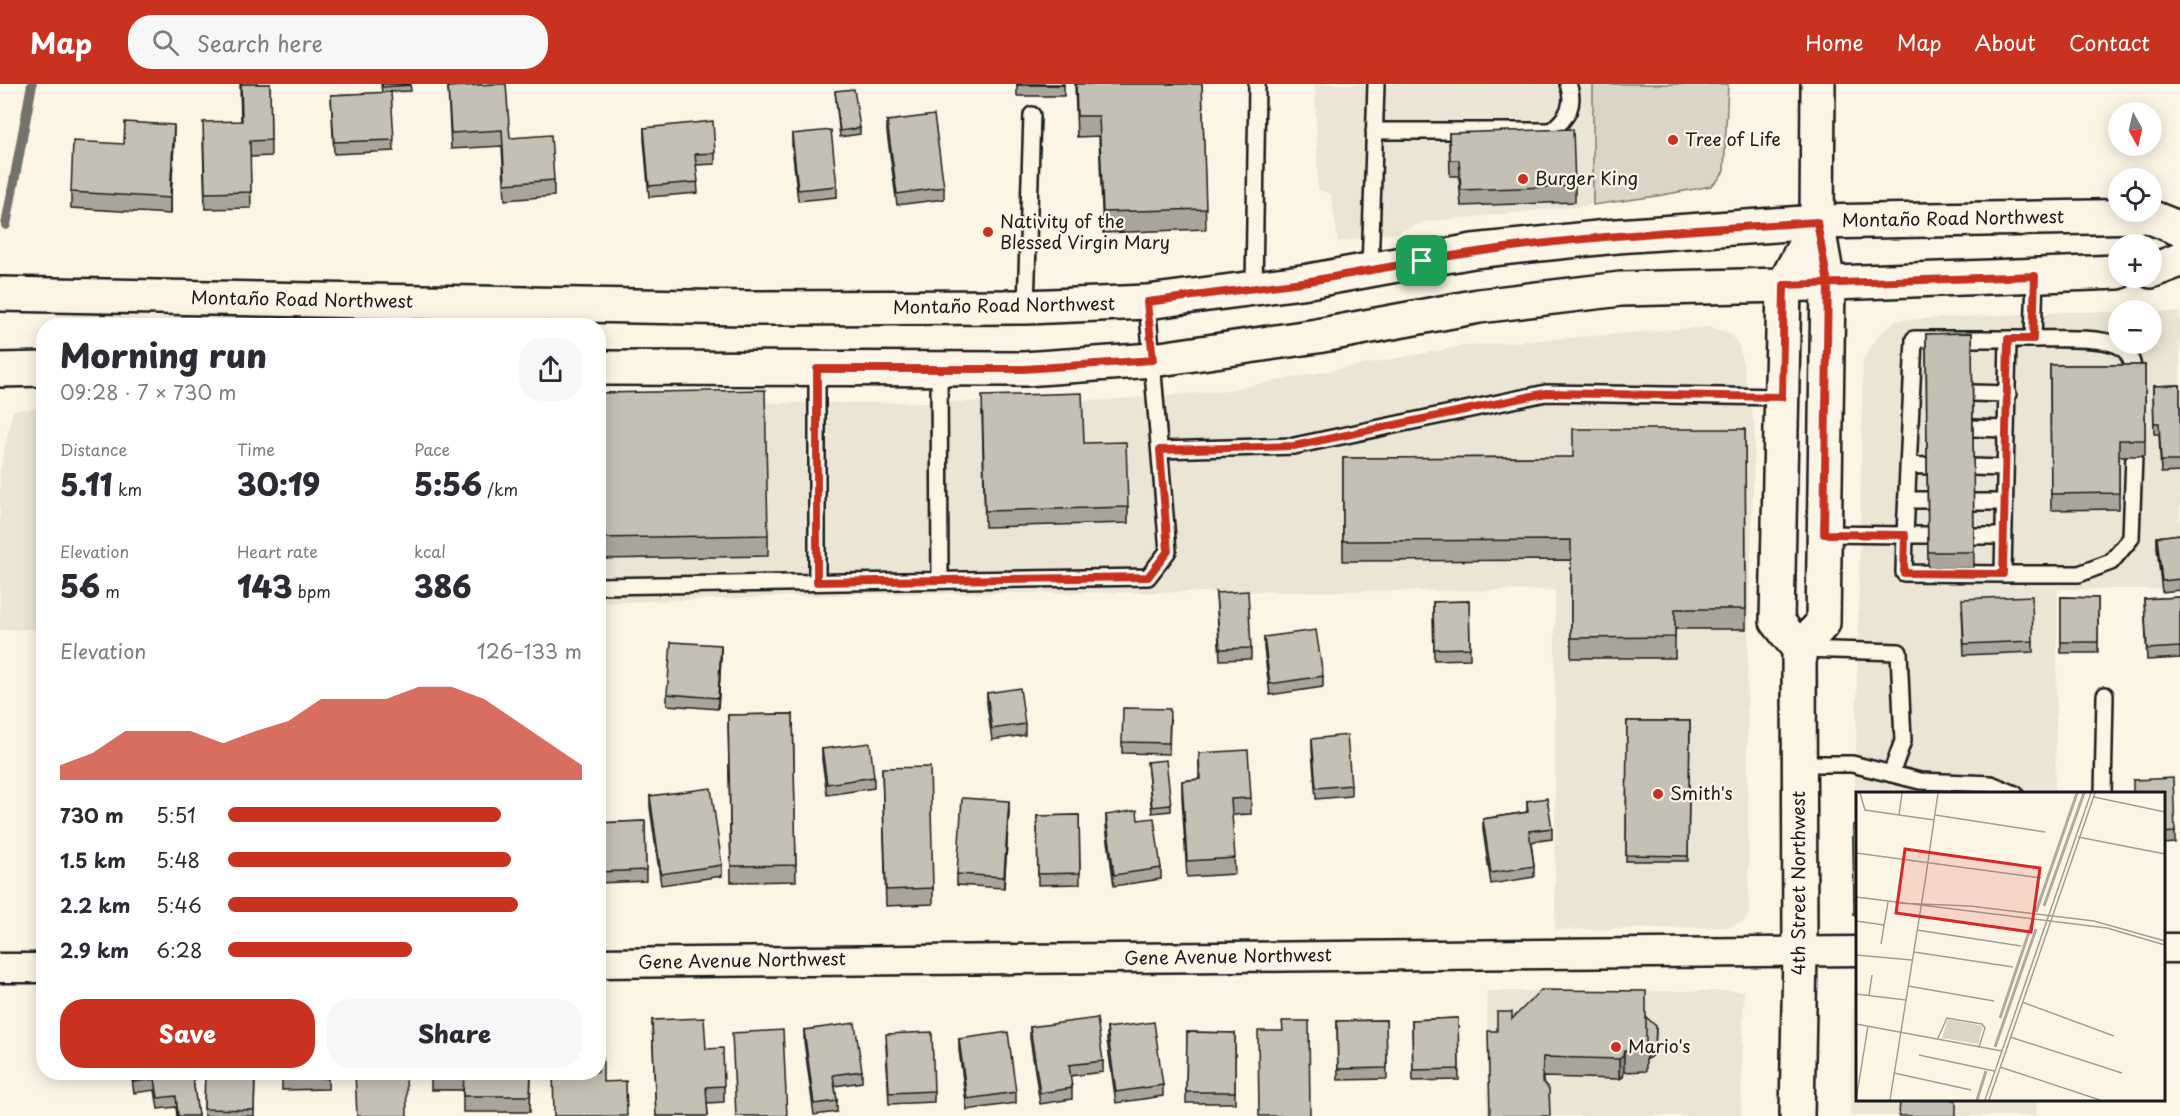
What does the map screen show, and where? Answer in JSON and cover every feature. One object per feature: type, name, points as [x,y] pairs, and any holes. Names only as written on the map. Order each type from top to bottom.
[{"type":"main road","points":[[1817,222],[1784,285],[1777,621],[1799,649],[1823,623],[1828,284],[1817,222],[1818,84]]},
{"type":"main road","name":"Montaño Road Northwest","points":[[0,294],[479,314],[744,308],[1026,307],[1147,302],[1310,281],[1473,251],[1617,236],[1817,222],[2148,216],[2180,229]]},
{"type":"main road","points":[[2162,267],[2180,260]]},
{"type":"main road","points":[[606,368],[1024,369],[1153,360],[1317,336],[1479,306],[1621,289],[1828,284],[2108,272]]},
{"type":"main road","points":[[0,370],[36,369]]},
{"type":"main road","name":"4th Street Northwest","points":[[1797,1116],[1800,952],[1799,649]]},
{"type":"street","name":"Gene Avenue Northwest","points":[[606,963],[1856,951]]},
{"type":"street","points":[[0,968],[36,968]]},
{"type":"lane","points":[[1254,289],[1257,84]]},
{"type":"lane","points":[[1370,270],[1376,84]]},
{"type":"lane","points":[[1374,131],[1551,131],[1566,120],[1571,91],[1568,84]]},
{"type":"lane","points":[[1026,307],[1032,115]]},
{"type":"lane","points":[[2033,339],[2035,276]]},
{"type":"lane","points":[[606,586],[1148,577],[1168,551],[1147,302]]},
{"type":"lane","points":[[2134,380],[2134,364],[2122,347],[2100,340],[1914,339],[1919,392],[1910,427],[1904,573],[2079,574],[2111,561],[2131,538],[2134,456]]},
{"type":"lane","points":[[2003,574],[2008,339]]},
{"type":"lane","points":[[939,368],[940,580]]},
{"type":"lane","points":[[817,369],[817,582]]},
{"type":"lane","points":[[1160,450],[1294,446],[1546,393],[1782,397]]},
{"type":"lane","points":[[1972,393],[2008,394]]},
{"type":"lane","points":[[1910,427],[1926,427]]},
{"type":"lane","points":[[1972,428],[2006,429]]},
{"type":"lane","points":[[1908,465],[1927,466]]},
{"type":"lane","points":[[1972,467],[2005,468]]},
{"type":"lane","points":[[1907,500],[1927,500]]},
{"type":"lane","points":[[1973,502],[2005,502]]},
{"type":"lane","points":[[1824,534],[1927,535]]},
{"type":"lane","points":[[1973,536],[2004,536]]},
{"type":"lane","points":[[1799,649],[1899,652],[1903,741],[1891,774]]},
{"type":"lane","points":[[2103,792],[2105,695]]},
{"type":"lane","points":[[1799,764],[1852,764],[1920,781],[1991,784],[2010,792]]},
{"type":"shaded area","points":[[1315,84],[1593,84],[1593,205],[1424,222],[1397,233],[1338,242],[1331,194],[1318,190]]},
{"type":"shaded area","points":[[1593,84],[1728,84],[1724,171],[1718,180],[1711,186],[1593,205]]},
{"type":"shaded area","points":[[2108,312],[2108,354],[2162,354],[2162,312],[2180,312],[2180,589],[2058,589],[2055,792],[1856,792],[1856,916],[1853,916],[1863,359],[1880,334],[1896,320]]},
{"type":"shaded area","points":[[1707,327],[1728,332],[1739,345],[1755,427],[1747,681],[1749,914],[1744,921],[1729,927],[1555,930],[1555,590],[860,594],[606,603],[606,402],[846,403],[1109,400],[1222,391],[1463,346]]},
{"type":"shaded area","points":[[36,408],[36,629],[0,630],[0,471],[13,410]]},
{"type":"shaded area","points":[[1856,986],[1856,1101],[2037,1101],[2036,1116],[1850,1116],[1854,987]]},
{"type":"shaded area","points":[[1487,991],[1744,991],[1741,1116],[1487,1116]]},
{"type":"building","points":[[241,84],[270,84],[271,140],[250,141],[251,192],[205,193],[203,122],[242,121]]},
{"type":"building","points":[[382,84],[410,84],[411,85],[382,87]]},
{"type":"building","points":[[506,84],[510,138],[551,135],[554,180],[505,184],[502,130],[451,133],[448,87]]},
{"type":"building","points":[[1064,84],[1064,85],[1017,85]]},
{"type":"building","points":[[1076,84],[1202,84],[1206,209],[1103,212],[1099,116],[1077,116]]},
{"type":"building","points":[[854,89],[860,128],[840,131],[835,91]]},
{"type":"building","points":[[391,92],[394,140],[334,142],[331,95]]},
{"type":"building","points":[[934,115],[944,187],[897,194],[887,121]]},
{"type":"building","points":[[713,121],[715,153],[695,154],[698,182],[649,186],[644,128]]},
{"type":"building","points":[[125,122],[174,125],[170,198],[71,192],[73,141],[124,144]]},
{"type":"building","points":[[1573,129],[1575,186],[1461,190],[1459,160],[1450,160],[1449,133]]},
{"type":"building","points":[[831,130],[837,186],[798,190],[792,134]]},
{"type":"building","points":[[1972,333],[1974,552],[1928,552],[1926,334]]},
{"type":"building","points":[[2050,365],[2145,365],[2145,440],[2119,440],[2119,493],[2051,494]]},
{"type":"building","points":[[2180,385],[2180,461],[2161,461],[2159,423],[2154,423],[2153,386]]},
{"type":"building","points":[[765,390],[768,535],[606,538],[606,393]]},
{"type":"building","points":[[1082,393],[1084,443],[1126,442],[1128,507],[985,511],[982,396]]},
{"type":"building","points":[[1573,429],[1745,429],[1746,609],[1675,609],[1675,637],[1571,638],[1571,540],[1343,541],[1343,458],[1573,457]]},
{"type":"building","points":[[2180,534],[2180,579],[2162,581],[2157,537]]},
{"type":"building","points":[[1248,591],[1251,648],[1220,649],[1216,593]]},
{"type":"building","points":[[2032,596],[2033,641],[1964,644],[1962,599]]},
{"type":"building","points":[[2061,597],[2098,598],[2098,642],[2061,642]]},
{"type":"building","points":[[2180,597],[2180,647],[2147,649],[2144,599]]},
{"type":"building","points":[[1469,601],[1470,648],[1434,649],[1433,602]]},
{"type":"building","points":[[1316,630],[1323,676],[1270,684],[1264,637]]},
{"type":"building","points":[[671,642],[721,645],[718,698],[667,694]]},
{"type":"building","points":[[1020,688],[1025,724],[992,729],[987,693]]},
{"type":"building","points":[[1123,708],[1170,709],[1169,743],[1122,742]]},
{"type":"building","points":[[793,714],[796,865],[731,866],[728,715]]},
{"type":"building","name":"Smith's","points":[[1627,721],[1690,721],[1688,856],[1626,855]]},
{"type":"building","points":[[1347,735],[1351,785],[1316,788],[1312,739]]},
{"type":"building","points":[[870,743],[874,777],[827,784],[822,749]]},
{"type":"building","points":[[1248,750],[1251,798],[1231,799],[1235,858],[1187,861],[1182,781],[1200,779],[1199,753]]},
{"type":"building","points":[[1166,760],[1171,805],[1152,807],[1147,762]]},
{"type":"building","points":[[930,767],[933,888],[886,890],[882,768]]},
{"type":"building","points":[[2173,778],[2175,832],[2165,833],[2165,792],[2133,792],[2133,780]]},
{"type":"building","points":[[711,788],[722,865],[661,874],[650,796]]},
{"type":"building","points":[[962,798],[1009,801],[1004,877],[957,874]]},
{"type":"building","points":[[1547,798],[1552,828],[1529,831],[1534,866],[1491,873],[1483,819],[1528,812],[1527,801]]},
{"type":"building","points":[[1137,810],[1138,820],[1154,818],[1161,868],[1114,875],[1106,815]]},
{"type":"building","points":[[1079,815],[1080,873],[1038,874],[1037,816]]},
{"type":"building","points":[[645,821],[646,870],[606,872],[606,823]]},
{"type":"building","points":[[1853,825],[1856,825],[1856,899],[1854,899]]},
{"type":"building","points":[[1541,990],[1646,991],[1646,1051],[1624,1051],[1623,1056],[1619,1059],[1543,1057],[1542,1081],[1549,1089],[1550,1116],[1490,1116],[1488,1031],[1497,1031],[1497,1012],[1512,1012],[1512,1019]]},
{"type":"building","points":[[1646,1017],[1656,1026],[1655,1048],[1646,1054]]},
{"type":"building","points":[[704,1018],[706,1049],[723,1048],[724,1086],[706,1087],[708,1116],[656,1116],[652,1020]]},
{"type":"building","points":[[1097,1018],[1103,1061],[1069,1065],[1072,1088],[1040,1093],[1030,1027]]},
{"type":"building","points":[[1458,1018],[1459,1069],[1413,1070],[1412,1020]]},
{"type":"building","points":[[1386,1020],[1387,1068],[1338,1069],[1337,1021]]},
{"type":"building","points":[[1282,1021],[1309,1021],[1310,1116],[1259,1116],[1258,1031],[1283,1031]]},
{"type":"building","points":[[1154,1022],[1163,1085],[1116,1092],[1107,1028]]},
{"type":"building","points":[[855,1023],[862,1071],[833,1075],[837,1101],[814,1104],[804,1030]]},
{"type":"building","points":[[783,1030],[787,1116],[736,1116],[732,1033]]},
{"type":"building","points":[[932,1032],[934,1091],[889,1093],[886,1034]]},
{"type":"building","points":[[1008,1032],[1016,1092],[967,1099],[959,1039]]},
{"type":"building","points":[[1187,1032],[1235,1033],[1235,1092],[1186,1092]]},
{"type":"building","points":[[155,1080],[193,1080],[198,1116],[178,1116],[176,1096],[158,1098]]},
{"type":"building","points":[[205,1080],[255,1080],[254,1110],[204,1109]]},
{"type":"building","points":[[355,1080],[406,1080],[407,1116],[357,1116]]},
{"type":"building","points":[[464,1080],[531,1080],[530,1096],[463,1096]]},
{"type":"building","points":[[553,1080],[626,1081],[627,1116],[554,1116]]},
{"type":"building","points":[[1900,1101],[1956,1101],[1956,1116],[1899,1116]]},
{"type":"waterway","points":[[6,225],[32,84]]},
{"type":"place","name":"Tree of Life","points":[[1673,140]]},
{"type":"place","name":"Burger King","points":[[1523,179]]},
{"type":"place","name":"Nativity of the Blessed Virgin Mary","points":[[988,232]]},
{"type":"place","name":"Smith's","points":[[1658,794]]},
{"type":"place","name":"Mario's","points":[[1616,1047]]},
{"type":"route","points":[[1422,261],[1310,281],[1147,302],[1153,360],[1024,369],[817,369],[817,582],[1148,577],[1168,551],[1160,450],[1294,446],[1546,393],[1782,397],[1784,285],[1828,284],[2035,276],[2033,339],[2008,339],[2003,574],[1904,573],[1905,535],[1824,534],[1828,284],[1817,222],[1617,236],[1473,251],[1422,261]]}]
